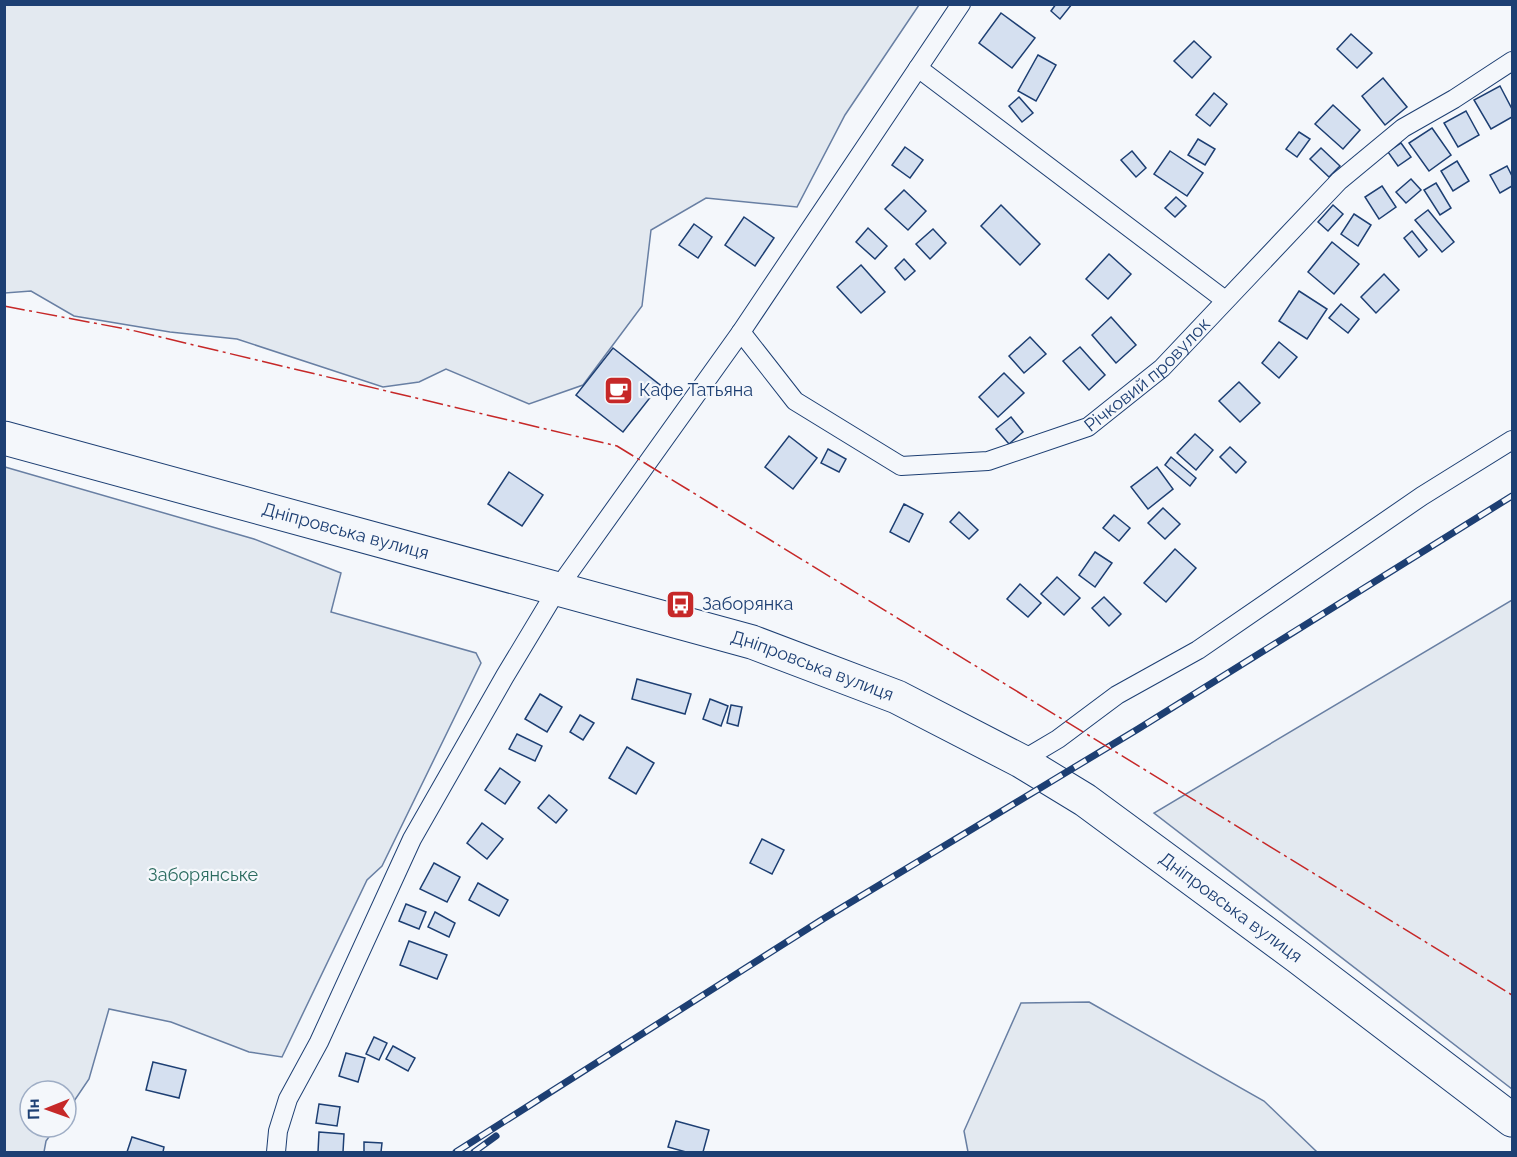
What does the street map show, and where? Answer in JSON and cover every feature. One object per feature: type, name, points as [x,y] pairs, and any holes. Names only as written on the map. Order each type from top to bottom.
[{"type":"highway","name":"Дніпровська вулиця","points":[[4,438],[763,646],[897,697],[1021,761],[1085,800],[1466,1083],[1512,1120]]},
{"type":"street","points":[[276,1152],[278,1131],[288,1099],[319,1042],[412,839],[558,588],[741,332],[961,4]]},
{"type":"street","name":"Річковий провулок","points":[[741,332],[795,401],[901,466],[988,461],[1088,427],[1162,368],[1339,180],[1402,128],[1454,99],[1512,62]]},
{"type":"street","points":[[918,68],[1225,300]]},
{"type":"street","points":[[1021,761],[1058,739],[1117,695],[1198,650],[1422,496],[1512,440]]},
{"type":"green space","points":[[5,4],[919,5],[845,115],[797,207],[706,198],[651,230],[642,306],[583,385],[529,404],[446,369],[419,382],[383,387],[237,339],[170,332],[74,316],[31,291],[5,293]]},
{"type":"green space","name":"Заборянське","points":[[5,467],[254,539],[341,573],[331,612],[476,653],[481,663],[382,866],[367,880],[282,1057],[249,1052],[171,1022],[109,1009],[89,1079],[78,1095],[78,1079],[18,1079],[18,1139],[47,1139],[44,1152],[5,1152]]},
{"type":"green space","points":[[1512,600],[1512,1089],[1154,813]]},
{"type":"green space","points":[[1089,1002],[1264,1101],[1317,1152],[968,1152],[964,1131],[1021,1003]]},
{"type":"building","points":[[1056,4],[1072,4],[1060,19],[1051,11]]},
{"type":"building","points":[[1001,13],[1035,38],[1012,68],[979,43]]},
{"type":"building","points":[[1351,34],[1372,53],[1357,68],[1337,49]]},
{"type":"building","points":[[1194,41],[1211,57],[1192,78],[1174,61]]},
{"type":"building","points":[[1038,55],[1056,65],[1036,101],[1018,91]]},
{"type":"building","points":[[1383,78],[1407,107],[1385,125],[1362,96]]},
{"type":"building","points":[[1500,86],[1512,109],[1512,117],[1491,129],[1474,100]]},
{"type":"building","points":[[1214,93],[1227,104],[1210,126],[1196,115]]},
{"type":"building","points":[[1019,97],[1033,113],[1022,122],[1009,106]]},
{"type":"building","points":[[1333,105],[1360,130],[1343,149],[1315,124]]},
{"type":"building","points":[[1466,111],[1479,135],[1458,147],[1444,123]]},
{"type":"building","points":[[1432,128],[1451,155],[1429,171],[1409,143]]},
{"type":"building","points":[[1299,132],[1310,139],[1297,157],[1286,149]]},
{"type":"building","points":[[1198,139],[1215,149],[1205,165],[1188,155]]},
{"type":"building","points":[[1401,143],[1411,157],[1398,166],[1388,152]]},
{"type":"building","points":[[905,147],[923,160],[910,178],[892,165]]},
{"type":"building","points":[[1321,148],[1340,166],[1329,177],[1310,159]]},
{"type":"building","points":[[1132,151],[1146,168],[1136,177],[1121,160]]},
{"type":"building","points":[[1170,151],[1203,173],[1187,196],[1154,174]]},
{"type":"building","points":[[1457,161],[1469,181],[1453,191],[1441,171]]},
{"type":"building","points":[[1507,166],[1512,176],[1512,186],[1500,193],[1490,175]]},
{"type":"building","points":[[1411,179],[1421,190],[1406,203],[1396,192]]},
{"type":"building","points":[[1436,183],[1451,208],[1440,215],[1424,190]]},
{"type":"building","points":[[1382,186],[1396,207],[1379,219],[1365,197]]},
{"type":"building","points":[[904,190],[926,211],[908,230],[885,209]]},
{"type":"building","points":[[1176,197],[1186,206],[1175,217],[1165,208]]},
{"type":"building","points":[[1001,205],[1040,244],[1020,265],[981,226]]},
{"type":"building","points":[[1333,205],[1343,214],[1328,231],[1318,222]]},
{"type":"building","points":[[1428,210],[1454,242],[1442,252],[1415,220]]},
{"type":"building","points":[[1354,214],[1371,225],[1358,246],[1341,234]]},
{"type":"building","points":[[744,217],[774,238],[755,266],[725,245]]},
{"type":"building","points":[[694,224],[712,237],[698,258],[679,245]]},
{"type":"building","points":[[868,228],[887,246],[875,259],[856,242]]},
{"type":"building","points":[[933,229],[946,243],[930,259],[916,244]]},
{"type":"building","points":[[1412,231],[1427,250],[1419,257],[1404,238]]},
{"type":"building","points":[[1332,242],[1359,264],[1334,294],[1308,272]]},
{"type":"building","points":[[1109,254],[1131,274],[1108,299],[1086,279]]},
{"type":"building","points":[[904,259],[915,271],[905,280],[895,268]]},
{"type":"building","points":[[861,265],[885,292],[861,313],[837,287]]},
{"type":"building","points":[[1384,274],[1399,290],[1376,313],[1361,297]]},
{"type":"building","points":[[1299,291],[1327,309],[1307,339],[1279,321]]},
{"type":"building","points":[[1341,304],[1359,319],[1348,333],[1329,318]]},
{"type":"building","points":[[1111,317],[1136,345],[1116,363],[1092,335]]},
{"type":"building","points":[[1030,337],[1046,354],[1024,373],[1009,356]]},
{"type":"building","points":[[1279,342],[1297,357],[1279,378],[1262,363]]},
{"type":"building","points":[[1080,347],[1105,375],[1089,390],[1063,361]]},
{"type":"building","name":"Кафе Татьяна","points":[[613,348],[660,385],[623,432],[576,395]]},
{"type":"building","points":[[1004,373],[1024,393],[998,417],[979,397]]},
{"type":"building","points":[[1239,382],[1260,403],[1240,422],[1219,401]]},
{"type":"building","points":[[1011,417],[1023,432],[1009,444],[996,429]]},
{"type":"building","points":[[1195,434],[1213,450],[1196,470],[1177,453]]},
{"type":"building","points":[[789,436],[817,458],[793,489],[765,467]]},
{"type":"building","points":[[1230,447],[1246,462],[1236,473],[1220,457]]},
{"type":"building","points":[[828,449],[846,459],[839,472],[821,463]]},
{"type":"building","points":[[1171,457],[1196,478],[1190,486],[1165,465]]},
{"type":"building","points":[[1157,467],[1173,489],[1148,509],[1131,487]]},
{"type":"building","points":[[509,472],[543,495],[522,526],[488,504]]},
{"type":"building","points":[[904,504],[923,514],[909,542],[890,532]]},
{"type":"building","points":[[1163,508],[1180,524],[1165,539],[1148,523]]},
{"type":"building","points":[[959,512],[978,530],[969,539],[950,522]]},
{"type":"building","points":[[1114,515],[1130,528],[1119,541],[1103,528]]},
{"type":"building","points":[[1175,549],[1196,568],[1166,602],[1144,583]]},
{"type":"building","points":[[1095,552],[1112,563],[1095,587],[1079,575]]},
{"type":"building","points":[[1057,577],[1080,598],[1064,615],[1041,594]]},
{"type":"building","points":[[1020,584],[1041,603],[1028,617],[1007,599]]},
{"type":"building","points":[[1104,597],[1121,614],[1109,626],[1092,608]]},
{"type":"building","points":[[637,679],[691,694],[685,714],[632,699]]},
{"type":"building","points":[[540,694],[562,707],[547,732],[525,719]]},
{"type":"building","points":[[710,699],[728,706],[721,726],[703,719]]},
{"type":"building","points":[[731,705],[742,707],[738,726],[727,723]]},
{"type":"building","points":[[580,715],[594,723],[583,740],[570,732]]},
{"type":"building","points":[[517,734],[542,746],[535,761],[509,749]]},
{"type":"building","points":[[627,747],[654,763],[636,794],[609,778]]},
{"type":"building","points":[[500,768],[520,782],[505,804],[485,790]]},
{"type":"building","points":[[549,795],[567,810],[556,823],[538,808]]},
{"type":"building","points":[[482,823],[503,839],[487,859],[467,843]]},
{"type":"building","points":[[762,839],[784,850],[772,874],[750,863]]},
{"type":"building","points":[[434,863],[460,877],[447,902],[420,889]]},
{"type":"building","points":[[478,883],[508,900],[499,916],[469,900]]},
{"type":"building","points":[[406,904],[426,912],[419,929],[399,921]]},
{"type":"building","points":[[435,912],[455,923],[449,937],[428,927]]},
{"type":"building","points":[[409,941],[447,955],[437,979],[400,965]]},
{"type":"building","points":[[374,1037],[387,1043],[379,1060],[366,1054]]},
{"type":"building","points":[[393,1046],[415,1058],[408,1071],[386,1059]]},
{"type":"building","points":[[346,1053],[365,1058],[358,1082],[339,1076]]},
{"type":"building","points":[[153,1062],[186,1070],[179,1098],[146,1090]]},
{"type":"building","points":[[319,1104],[340,1107],[337,1126],[316,1123]]},
{"type":"building","points":[[676,1121],[709,1130],[703,1152],[686,1152],[668,1147]]},
{"type":"building","points":[[319,1132],[344,1134],[343,1152],[318,1152]]},
{"type":"building","points":[[132,1137],[164,1147],[163,1152],[127,1152]]},
{"type":"building","points":[[364,1142],[382,1143],[381,1152],[364,1152]]},
{"type":"railway","points":[[456,1152],[823,919],[1138,729],[1512,496]]},
{"type":"railway","points":[[474,1152],[496,1136]]},
{"type":"power","points":[[4,306],[131,330],[617,446],[1512,995]]},
{"type":"place","name":"Кафе Татьяна","points":[[618,390]]},
{"type":"place","name":"Заборянка","points":[[681,604]]}]
